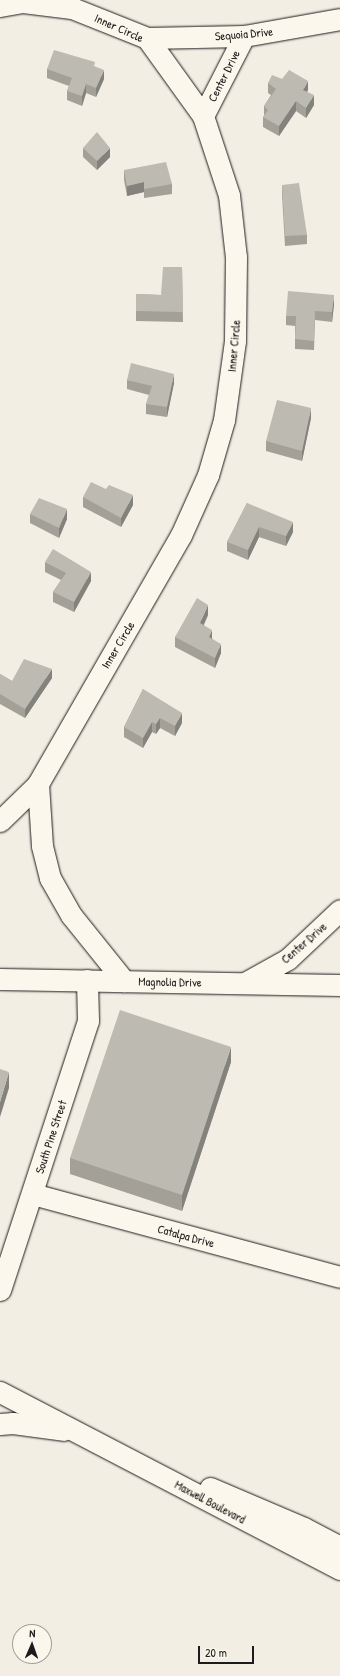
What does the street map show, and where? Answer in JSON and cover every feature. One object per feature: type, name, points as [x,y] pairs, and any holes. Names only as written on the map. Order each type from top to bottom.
[{"type":"street","name":"Inner Circle","points":[[0,6],[23,2],[69,4],[146,38],[203,116],[229,195],[236,257],[235,341],[224,420],[208,475],[181,536],[38,784],[0,821]]},
{"type":"street","name":"Sequoia Drive","points":[[146,38],[244,36],[340,19]]},
{"type":"street","name":"Center Drive","points":[[203,116],[244,36]]},
{"type":"street","points":[[38,784],[42,846],[50,878],[70,915],[124,981]]},
{"type":"street","name":"Center Drive","points":[[244,984],[288,959],[340,910]]},
{"type":"street","name":"Magnolia Drive","points":[[0,979],[340,985]]},
{"type":"street","name":"South Pine Street","points":[[0,1290],[33,1194],[88,1021],[87,980]]},
{"type":"street","name":"Catalpa Drive","points":[[33,1194],[340,1277]]},
{"type":"street","name":"Maxwell Boulevard","points":[[0,1392],[340,1569]]},
{"type":"street","points":[[0,1424],[13,1423],[80,1433]]},
{"type":"street","name":"Maxwell Boulevard","points":[[80,1433],[304,1528],[340,1547]]},
{"type":"building","points":[[54,50],[95,62],[94,66],[104,70],[96,88],[86,84],[82,96],[67,91],[72,78],[47,69]]},
{"type":"building","points":[[289,70],[308,81],[303,90],[314,95],[306,108],[296,101],[279,126],[263,117],[268,110],[264,106],[276,89],[268,83],[272,75],[282,79]]},
{"type":"building","points":[[97,132],[110,148],[97,161],[83,148]]},
{"type":"building","points":[[166,162],[172,184],[144,189],[144,182],[127,186],[124,170]]},
{"type":"building","points":[[299,183],[307,235],[285,236],[282,185]]},
{"type":"building","points":[[163,267],[182,267],[183,312],[136,311],[136,294],[161,295]]},
{"type":"building","points":[[288,291],[334,295],[332,312],[315,311],[314,341],[295,339],[296,316],[286,316]]},
{"type":"building","points":[[131,363],[174,374],[167,407],[146,404],[152,386],[127,380]]},
{"type":"building","points":[[277,400],[311,408],[302,451],[266,441]]},
{"type":"building","points":[[91,482],[106,489],[109,485],[133,495],[121,518],[83,497]]},
{"type":"building","points":[[39,498],[67,509],[59,528],[30,514]]},
{"type":"building","points":[[247,503],[293,522],[286,536],[259,527],[248,550],[227,542]]},
{"type":"building","points":[[53,549],[91,572],[74,602],[53,592],[66,573],[45,562]]},
{"type":"building","points":[[197,598],[208,605],[200,623],[212,630],[209,637],[221,644],[215,658],[175,637]]},
{"type":"building","points":[[24,659],[52,669],[25,709],[0,694],[0,674],[12,681]]},
{"type":"building","points":[[143,689],[182,713],[175,726],[160,718],[156,724],[152,722],[143,738],[124,727]]},
{"type":"building","points":[[120,1010],[231,1047],[182,1195],[70,1158]]},
{"type":"building","points":[[0,1069],[9,1072],[0,1102]]}]
